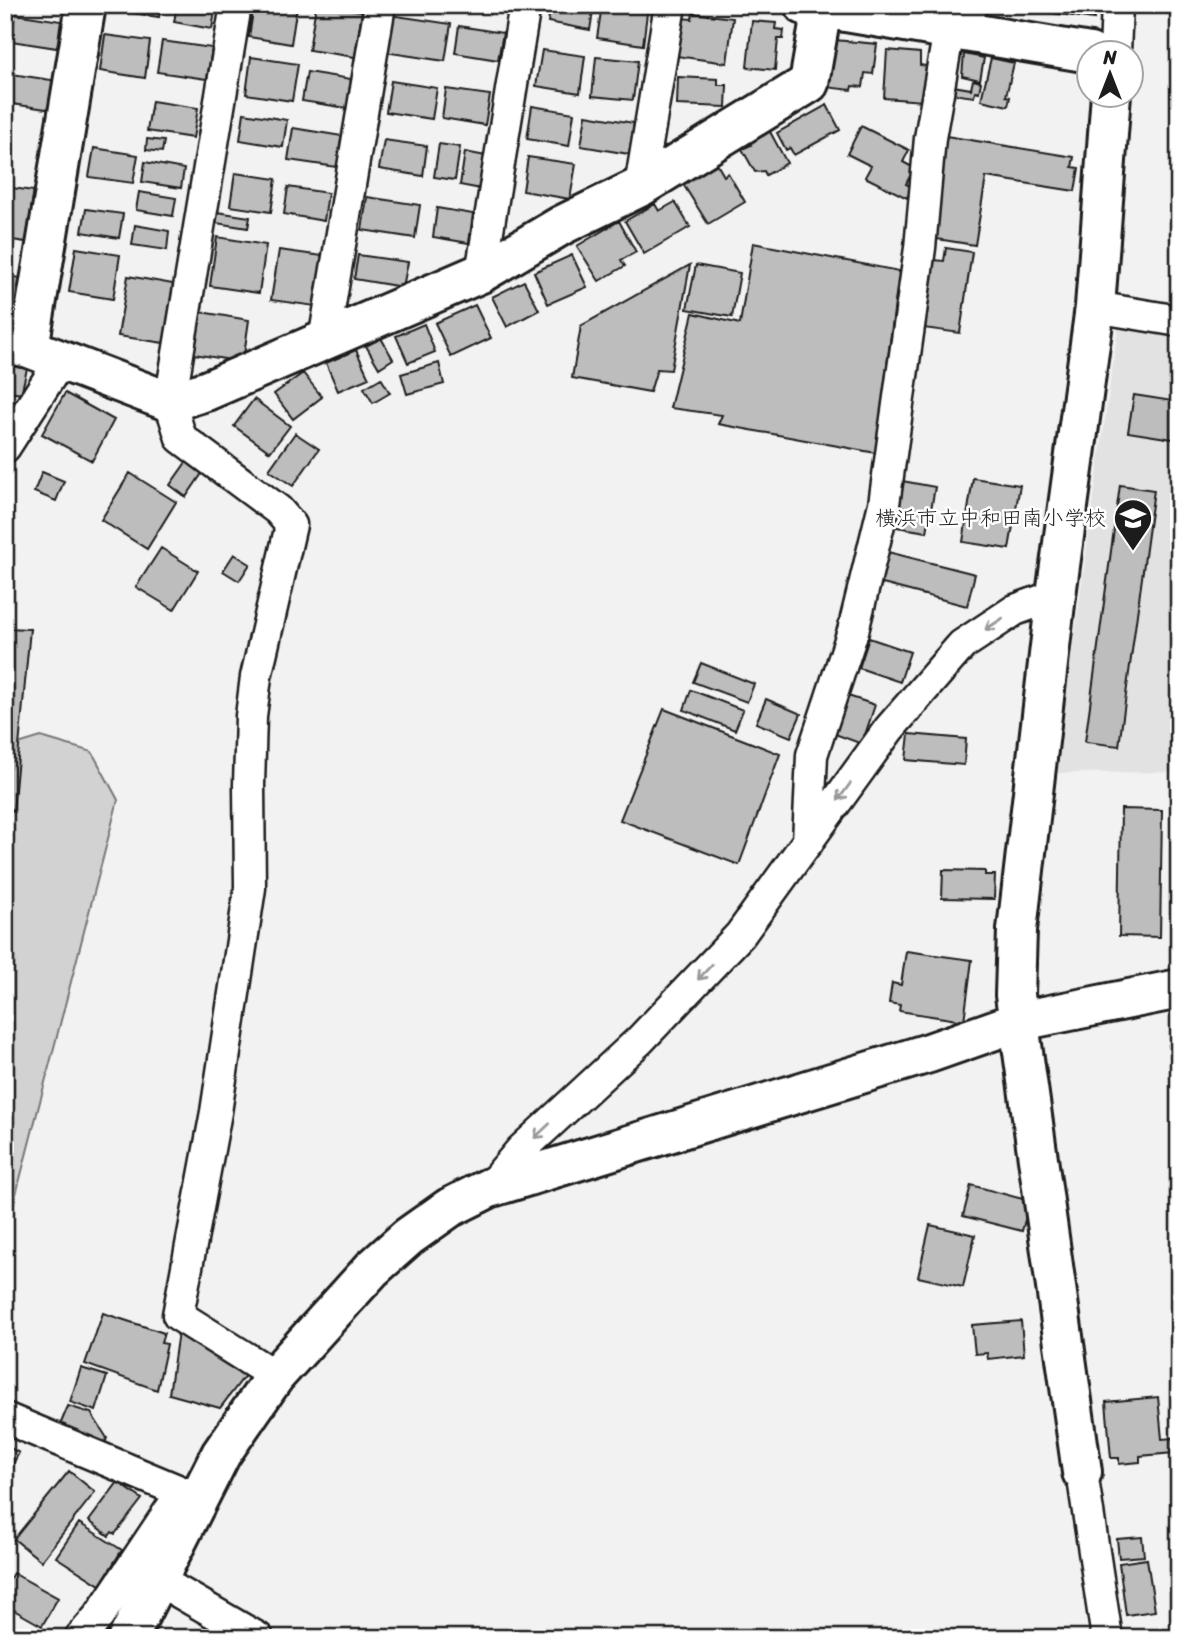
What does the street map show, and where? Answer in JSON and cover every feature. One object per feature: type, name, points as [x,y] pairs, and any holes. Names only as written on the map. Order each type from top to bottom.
[{"type":"street","points":[[5,447],[32,350],[86,5]]},
{"type":"street","points":[[236,5],[170,402],[181,438],[278,510],[291,525],[256,677],[251,716],[250,888],[216,1112],[178,1315],[275,1376]]},
{"type":"street","points":[[324,341],[380,5]]},
{"type":"street","points":[[481,273],[525,5]]},
{"type":"street","points":[[640,187],[670,5]]},
{"type":"street","points":[[1116,38],[1117,5]]},
{"type":"street","points":[[32,350],[170,402],[206,391],[481,273],[562,225],[640,187],[810,83],[816,6],[962,22],[1076,50]]},
{"type":"street","points":[[808,842],[812,755],[853,631],[884,504],[920,248],[930,138],[962,22]]},
{"type":"street","points":[[1107,1638],[1015,995],[1017,930],[1056,595],[1095,307],[1110,108]]},
{"type":"street","points":[[1095,307],[1179,321]]},
{"type":"street","points":[[489,1188],[521,1150],[640,1040],[740,935],[889,729],[961,645],[1015,610],[1056,595]]},
{"type":"street","points":[[80,1638],[191,1495],[275,1376],[372,1269],[408,1237],[449,1208],[489,1188],[929,1053],[1020,1021],[1179,989]]},
{"type":"street","points":[[5,1418],[191,1495]]},
{"type":"street","points":[[128,1638],[158,1580],[191,1495]]},
{"type":"street","points":[[158,1580],[258,1638]]},
{"type":"shaded area","name":"横浜市立中和田南小学校","points":[[1119,321],[1179,332],[1179,772],[1055,773]]},
{"type":"shaded area","points":[[41,737],[92,752],[118,800],[5,1237],[5,748]]},
{"type":"building","points":[[114,5],[161,5],[159,17],[113,10]]},
{"type":"building","points":[[177,5],[216,5],[212,29],[174,22]]},
{"type":"building","points":[[254,5],[297,6],[291,44],[249,37]]},
{"type":"building","points":[[316,5],[362,11],[355,57],[309,50]]},
{"type":"building","points":[[482,5],[509,5],[508,9]]},
{"type":"building","points":[[551,5],[594,5],[590,30],[548,22]]},
{"type":"building","points":[[602,5],[648,5],[643,45],[597,38]]},
{"type":"building","points":[[1039,5],[1095,5],[1094,19],[1038,11]]},
{"type":"building","points":[[693,13],[733,18],[727,63],[676,56],[681,18],[692,19]]},
{"type":"building","points":[[15,14],[61,21],[57,48],[11,41]]},
{"type":"building","points":[[390,15],[451,24],[445,61],[384,52]]},
{"type":"building","points":[[752,21],[776,23],[775,29],[784,30],[783,39],[778,39],[775,70],[747,67]]},
{"type":"building","points":[[459,26],[503,33],[498,60],[455,53]]},
{"type":"building","points":[[105,35],[150,41],[145,78],[100,71]]},
{"type":"building","points":[[835,40],[877,44],[873,74],[865,73],[863,87],[852,86],[851,90],[825,87]]},
{"type":"building","points":[[162,41],[212,48],[207,79],[157,72]]},
{"type":"building","points":[[542,50],[585,56],[580,93],[536,86]]},
{"type":"building","points":[[887,50],[920,53],[920,65],[926,66],[923,101],[884,98]]},
{"type":"building","points":[[964,54],[984,58],[980,80],[962,76]]},
{"type":"building","points":[[251,57],[298,64],[292,101],[246,94]]},
{"type":"building","points":[[596,57],[638,61],[633,100],[592,96]]},
{"type":"building","points":[[991,58],[1014,63],[1006,96],[1010,97],[1008,106],[981,100]]},
{"type":"building","points":[[307,72],[351,79],[347,108],[302,101]]},
{"type":"building","points":[[5,73],[58,81],[53,110],[5,103]]},
{"type":"building","points":[[678,77],[718,79],[718,85],[727,85],[726,107],[677,105]]},
{"type":"building","points":[[973,80],[981,82],[979,92],[975,91],[974,97],[952,94],[953,86],[971,89]]},
{"type":"building","points":[[391,81],[437,88],[432,119],[386,112]]},
{"type":"building","points":[[446,89],[490,95],[485,125],[442,118]]},
{"type":"building","points":[[152,101],[198,108],[193,138],[147,131]]},
{"type":"building","points":[[827,105],[840,130],[794,155],[790,148],[786,150],[777,133]]},
{"type":"building","points":[[532,106],[574,113],[569,146],[527,139]]},
{"type":"building","points":[[244,113],[287,120],[283,147],[240,140]]},
{"type":"building","points":[[586,115],[634,123],[629,154],[581,146]]},
{"type":"building","points":[[861,126],[909,150],[903,162],[914,168],[906,184],[912,187],[907,198],[865,177],[871,166],[847,154]]},
{"type":"building","points":[[293,128],[342,136],[337,167],[288,160]]},
{"type":"building","points":[[768,128],[787,163],[766,175],[764,171],[755,172],[742,149],[751,145],[747,139]]},
{"type":"building","points":[[940,135],[1074,157],[1072,167],[1079,168],[1075,191],[986,177],[975,245],[924,237]]},
{"type":"building","points":[[147,139],[164,141],[162,152],[146,150]]},
{"type":"building","points":[[384,140],[427,146],[423,176],[379,169]]},
{"type":"building","points":[[439,144],[460,147],[455,180],[434,177]]},
{"type":"building","points":[[94,148],[138,155],[133,183],[89,177]]},
{"type":"building","points":[[465,152],[486,156],[481,189],[460,185]]},
{"type":"building","points":[[528,157],[576,164],[570,199],[523,191]]},
{"type":"building","points":[[145,162],[184,169],[181,188],[142,182]]},
{"type":"building","points":[[717,164],[724,176],[728,173],[745,202],[708,224],[683,184]]},
{"type":"building","points":[[235,173],[276,179],[271,212],[230,206]]},
{"type":"building","points":[[5,187],[34,191],[26,242],[5,239]]},
{"type":"building","points":[[288,187],[328,193],[324,221],[284,214]]},
{"type":"building","points":[[139,192],[176,198],[173,216],[136,210]]},
{"type":"building","points":[[367,197],[420,205],[415,238],[362,230]]},
{"type":"building","points":[[675,202],[690,227],[644,254],[625,221],[655,204],[659,211]]},
{"type":"building","points":[[437,208],[473,214],[469,243],[433,237]]},
{"type":"building","points":[[86,209],[123,214],[119,238],[82,232]]},
{"type":"building","points":[[217,212],[250,217],[248,228],[216,223]]},
{"type":"building","points":[[619,221],[636,252],[621,260],[625,266],[599,281],[577,246]]},
{"type":"building","points":[[135,225],[169,231],[167,250],[132,245]]},
{"type":"building","points":[[217,237],[266,245],[259,293],[210,286]]},
{"type":"building","points":[[753,243],[899,271],[876,453],[718,424],[722,415],[670,408],[693,313],[740,324]]},
{"type":"building","points":[[76,248],[120,255],[113,299],[69,292]]},
{"type":"building","points":[[946,248],[972,252],[960,333],[916,327],[933,260],[944,261]]},
{"type":"building","points":[[279,250],[323,256],[315,306],[271,300]]},
{"type":"building","points":[[358,255],[408,262],[403,287],[354,279]]},
{"type":"building","points":[[572,255],[587,287],[548,304],[534,272]]},
{"type":"building","points":[[690,265],[671,370],[657,369],[650,392],[572,378],[581,326]]},
{"type":"building","points":[[696,265],[740,273],[732,317],[687,309]]},
{"type":"building","points":[[5,276],[22,278],[16,314],[5,313]]},
{"type":"building","points":[[128,276],[173,284],[164,343],[118,336]]},
{"type":"building","points":[[524,281],[539,310],[507,327],[492,297]]},
{"type":"building","points":[[475,305],[491,338],[451,357],[435,323]]},
{"type":"building","points":[[201,312],[249,320],[243,362],[194,354]]},
{"type":"building","points":[[424,324],[435,352],[408,363],[396,336]]},
{"type":"building","points":[[381,338],[393,359],[379,368],[366,346]]},
{"type":"building","points":[[356,350],[369,378],[338,391],[326,363]]},
{"type":"building","points":[[1177,351],[1179,352],[1179,386],[1170,385]]},
{"type":"building","points":[[439,363],[444,384],[407,394],[401,374]]},
{"type":"building","points":[[5,365],[27,369],[21,394],[5,391]]},
{"type":"building","points":[[303,373],[322,397],[293,419],[274,394]]},
{"type":"building","points":[[381,378],[390,393],[373,403],[364,388]]},
{"type":"building","points":[[65,393],[114,420],[92,461],[42,434]]},
{"type":"building","points":[[1134,395],[1179,402],[1179,440],[1128,432]]},
{"type":"building","points":[[254,399],[290,426],[270,452],[234,426]]},
{"type":"building","points":[[295,433],[319,449],[293,486],[269,470]]},
{"type":"building","points":[[187,461],[203,472],[186,497],[170,485]]},
{"type":"building","points":[[42,472],[64,481],[56,501],[34,492]]},
{"type":"building","points":[[130,473],[176,502],[147,549],[101,520]]},
{"type":"building","points":[[973,478],[1020,485],[1009,549],[963,542]]},
{"type":"building","points":[[897,480],[935,487],[927,532],[890,526]]},
{"type":"building","points":[[1120,485],[1154,490],[1119,746],[1085,742]]},
{"type":"building","points":[[161,548],[198,571],[174,610],[136,587]]},
{"type":"building","points":[[884,551],[975,574],[967,606],[875,582]]},
{"type":"building","points":[[234,554],[250,564],[239,581],[223,571]]},
{"type":"building","points":[[5,628],[30,629],[13,811],[5,810]]},
{"type":"building","points":[[869,638],[910,652],[900,682],[859,668]]},
{"type":"building","points":[[701,663],[754,684],[747,702],[693,682]]},
{"type":"building","points":[[691,690],[743,710],[735,730],[684,710]]},
{"type":"building","points":[[845,695],[875,705],[862,744],[832,733]]},
{"type":"building","points":[[766,699],[801,714],[791,737],[756,723]]},
{"type":"building","points":[[664,709],[780,754],[739,865],[620,820]]},
{"type":"building","points":[[909,734],[966,739],[964,765],[906,760]]},
{"type":"building","points":[[1121,809],[1162,810],[1160,937],[1119,936]]},
{"type":"building","points":[[943,870],[985,871],[985,875],[995,875],[994,899],[942,898]]},
{"type":"building","points":[[906,951],[972,960],[964,1021],[899,1011],[900,1005],[889,1003],[892,983],[901,985]]},
{"type":"building","points":[[1179,1044],[1179,1080],[1174,1081],[1169,1045]]},
{"type":"building","points":[[971,1185],[1030,1201],[1022,1231],[963,1216]]},
{"type":"building","points":[[930,1225],[975,1235],[963,1287],[918,1277]]},
{"type":"building","points":[[103,1313],[164,1333],[161,1343],[167,1344],[157,1390],[85,1364]]},
{"type":"building","points":[[1021,1321],[1024,1355],[988,1359],[987,1353],[975,1354],[972,1325]]},
{"type":"building","points":[[178,1332],[246,1374],[220,1408],[169,1394]]},
{"type":"building","points":[[81,1368],[107,1376],[96,1411],[70,1402]]},
{"type":"building","points":[[1158,1397],[1162,1439],[1173,1438],[1174,1453],[1140,1456],[1140,1462],[1119,1464],[1119,1458],[1111,1458],[1106,1402]]},
{"type":"building","points":[[68,1406],[91,1413],[107,1438],[104,1446],[58,1430]]},
{"type":"building","points":[[5,1445],[19,1453],[5,1478]]},
{"type":"building","points":[[69,1471],[95,1492],[41,1561],[14,1539]]},
{"type":"building","points":[[118,1482],[142,1499],[115,1534],[112,1532],[109,1536],[89,1521]]},
{"type":"building","points":[[5,1516],[11,1518],[5,1532]]},
{"type":"building","points":[[79,1523],[122,1550],[100,1585],[56,1557]]},
{"type":"building","points":[[1142,1537],[1144,1556],[1119,1558],[1117,1539]]},
{"type":"building","points":[[1147,1559],[1155,1611],[1126,1615],[1119,1563]]},
{"type":"building","points":[[13,1573],[58,1598],[42,1626],[5,1605],[5,1587]]},
{"type":"place","name":"横浜市立中和田南小学校","points":[[1133,552]]}]
